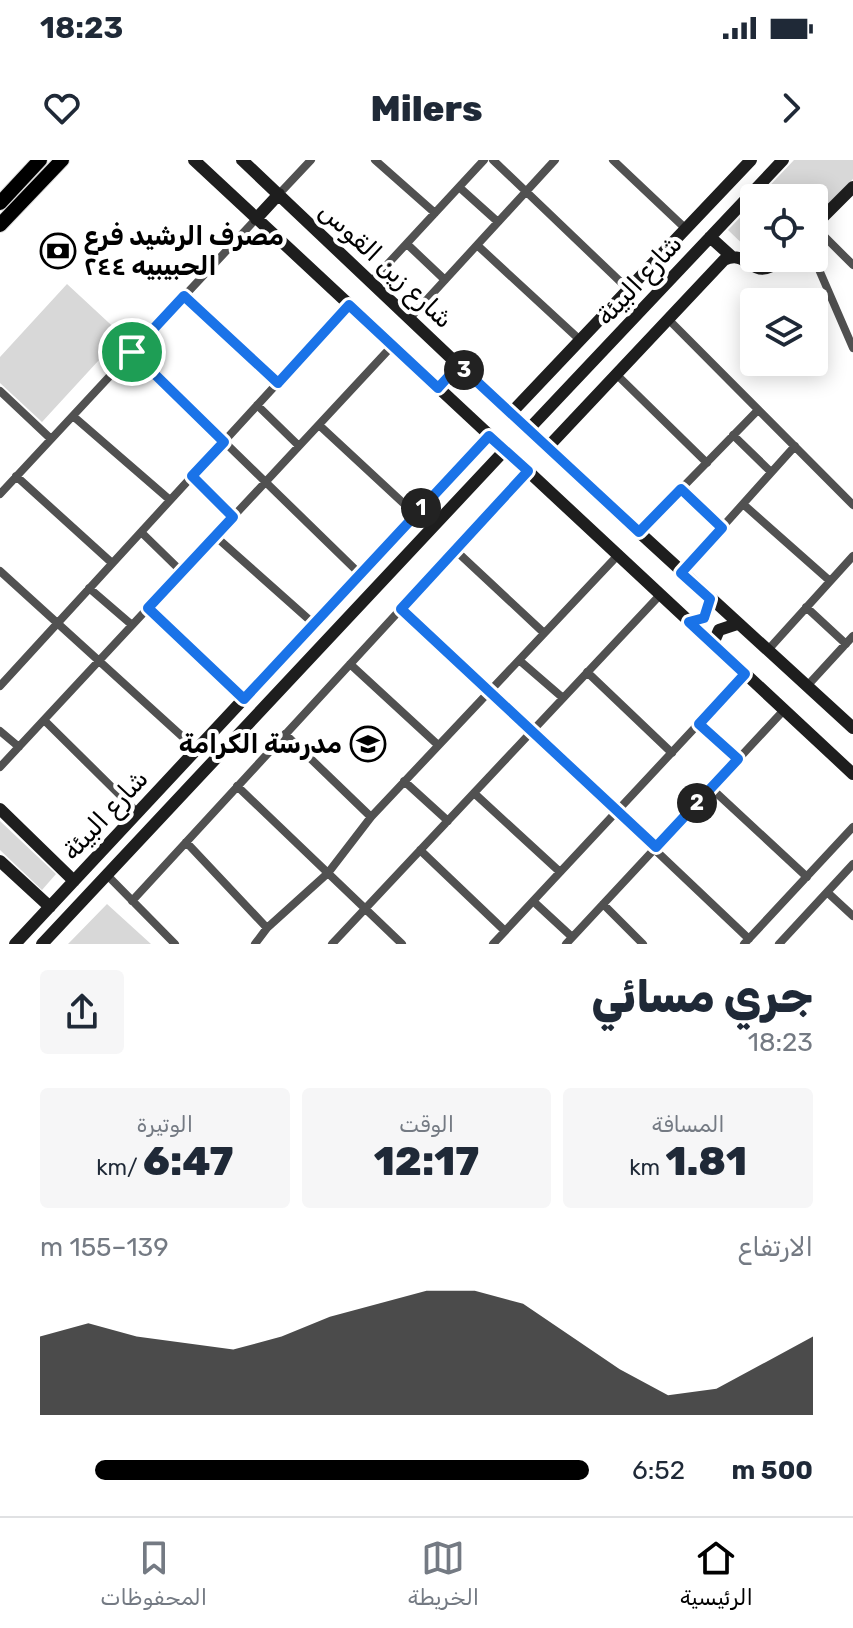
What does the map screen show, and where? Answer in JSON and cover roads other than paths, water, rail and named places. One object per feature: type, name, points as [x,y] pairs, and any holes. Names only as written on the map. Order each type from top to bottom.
[{"type":"main road","points":[[3,193],[40,160]]},
{"type":"main road","points":[[0,225],[62,160]]},
{"type":"street","name":"شارع زين القوس","points":[[194,160],[853,774]]},
{"type":"street","name":"شارع زين القوس","points":[[242,160],[681,573],[853,728]]},
{"type":"street","points":[[0,494],[311,160]]},
{"type":"street","points":[[375,160],[435,213]]},
{"type":"street","points":[[371,282],[484,160]]},
{"type":"street","points":[[493,160],[628,289]]},
{"type":"street","points":[[410,318],[555,160]]},
{"type":"street","points":[[613,160],[686,229]]},
{"type":"street","name":"شارع البيئة","points":[[528,430],[783,160]]},
{"type":"street","name":"شارع البيئة","points":[[510,414],[748,161]]},
{"type":"street","points":[[459,187],[498,222]]},
{"type":"street","points":[[828,212],[853,187]]},
{"type":"street","points":[[710,237],[740,260]]},
{"type":"street","points":[[828,240],[853,265]]},
{"type":"street","points":[[407,244],[445,280]]},
{"type":"street","points":[[477,245],[580,340]]},
{"type":"street","points":[[547,448],[731,256]]},
{"type":"street","points":[[820,272],[853,348]]},
{"type":"street","points":[[184,296],[278,383]]},
{"type":"street","points":[[1,684],[349,305]]},
{"type":"street","points":[[668,319],[853,505]]},
{"type":"street","points":[[0,767],[393,345]]},
{"type":"street","points":[[132,352],[360,574]]},
{"type":"street","points":[[438,388],[459,365]]},
{"type":"street","points":[[616,374],[707,463]]},
{"type":"street","points":[[0,391],[51,439]]},
{"type":"street","points":[[257,405],[299,446]]},
{"type":"street","points":[[639,532],[758,410]]},
{"type":"street","points":[[73,416],[170,500]]},
{"type":"street","points":[[319,425],[415,514]]},
{"type":"street","points":[[733,435],[771,472]]},
{"type":"street","name":"شارع البيئة","points":[[15,944],[489,436]]},
{"type":"street","points":[[681,573],[795,446]]},
{"type":"street","name":"شارع البيئة","points":[[49,942],[107,875],[505,450]]},
{"type":"street","points":[[132,901],[528,471]]},
{"type":"street","points":[[16,476],[112,563]]},
{"type":"street","points":[[192,476],[233,517]]},
{"type":"street","points":[[681,489],[722,528]]},
{"type":"street","points":[[743,504],[830,581]]},
{"type":"street","points":[[141,532],[182,572]]},
{"type":"street","points":[[215,536],[314,624]]},
{"type":"street","points":[[454,549],[544,633]]},
{"type":"street","points":[[255,944],[267,928],[328,873],[371,817],[619,554]]},
{"type":"street","points":[[767,651],[853,556]]},
{"type":"street","points":[[0,571],[196,749]]},
{"type":"street","points":[[89,588],[132,625]]},
{"type":"street","points":[[332,944],[660,595]]},
{"type":"street","points":[[689,622],[704,618],[710,599]]},
{"type":"street","points":[[806,607],[846,644]]},
{"type":"street","points":[[148,608],[244,699]]},
{"type":"street","points":[[401,609],[656,847],[747,941],[853,827]]},
{"type":"street","points":[[713,644],[719,630],[737,624]]},
{"type":"street","points":[[808,685],[853,636]]},
{"type":"street","points":[[519,660],[563,698]]},
{"type":"street","points":[[350,664],[438,745]]},
{"type":"street","points":[[587,672],[672,753]]},
{"type":"street","points":[[493,944],[745,674]]},
{"type":"street","points":[[533,901],[569,941],[784,710]]},
{"type":"street","points":[[44,720],[138,813]]},
{"type":"street","points":[[699,724],[738,759]]},
{"type":"street","points":[[0,731],[19,747]]},
{"type":"street","points":[[285,734],[371,817]]},
{"type":"street","points":[[171,777],[186,791]]},
{"type":"street","points":[[404,781],[448,821]]},
{"type":"street","points":[[237,786],[402,944]]},
{"type":"street","points":[[711,788],[807,877]]},
{"type":"street","points":[[474,793],[560,872]]},
{"type":"street","points":[[0,809],[74,881]]},
{"type":"street","points":[[186,842],[267,928]]},
{"type":"street","points":[[420,850],[505,931]]},
{"type":"street","points":[[0,861],[50,907]]},
{"type":"street","points":[[779,944],[853,864]]},
{"type":"street","points":[[107,875],[175,944]]},
{"type":"street","points":[[827,892],[853,916]]},
{"type":"street","points":[[603,904],[643,944]]},
{"type":"place","name":"مصرف الرشيد فرع الحبيبيه ٢٤٤","points":[[58,251]]},
{"type":"place","name":"مدرسة الكرامة","points":[[368,744]]}]
